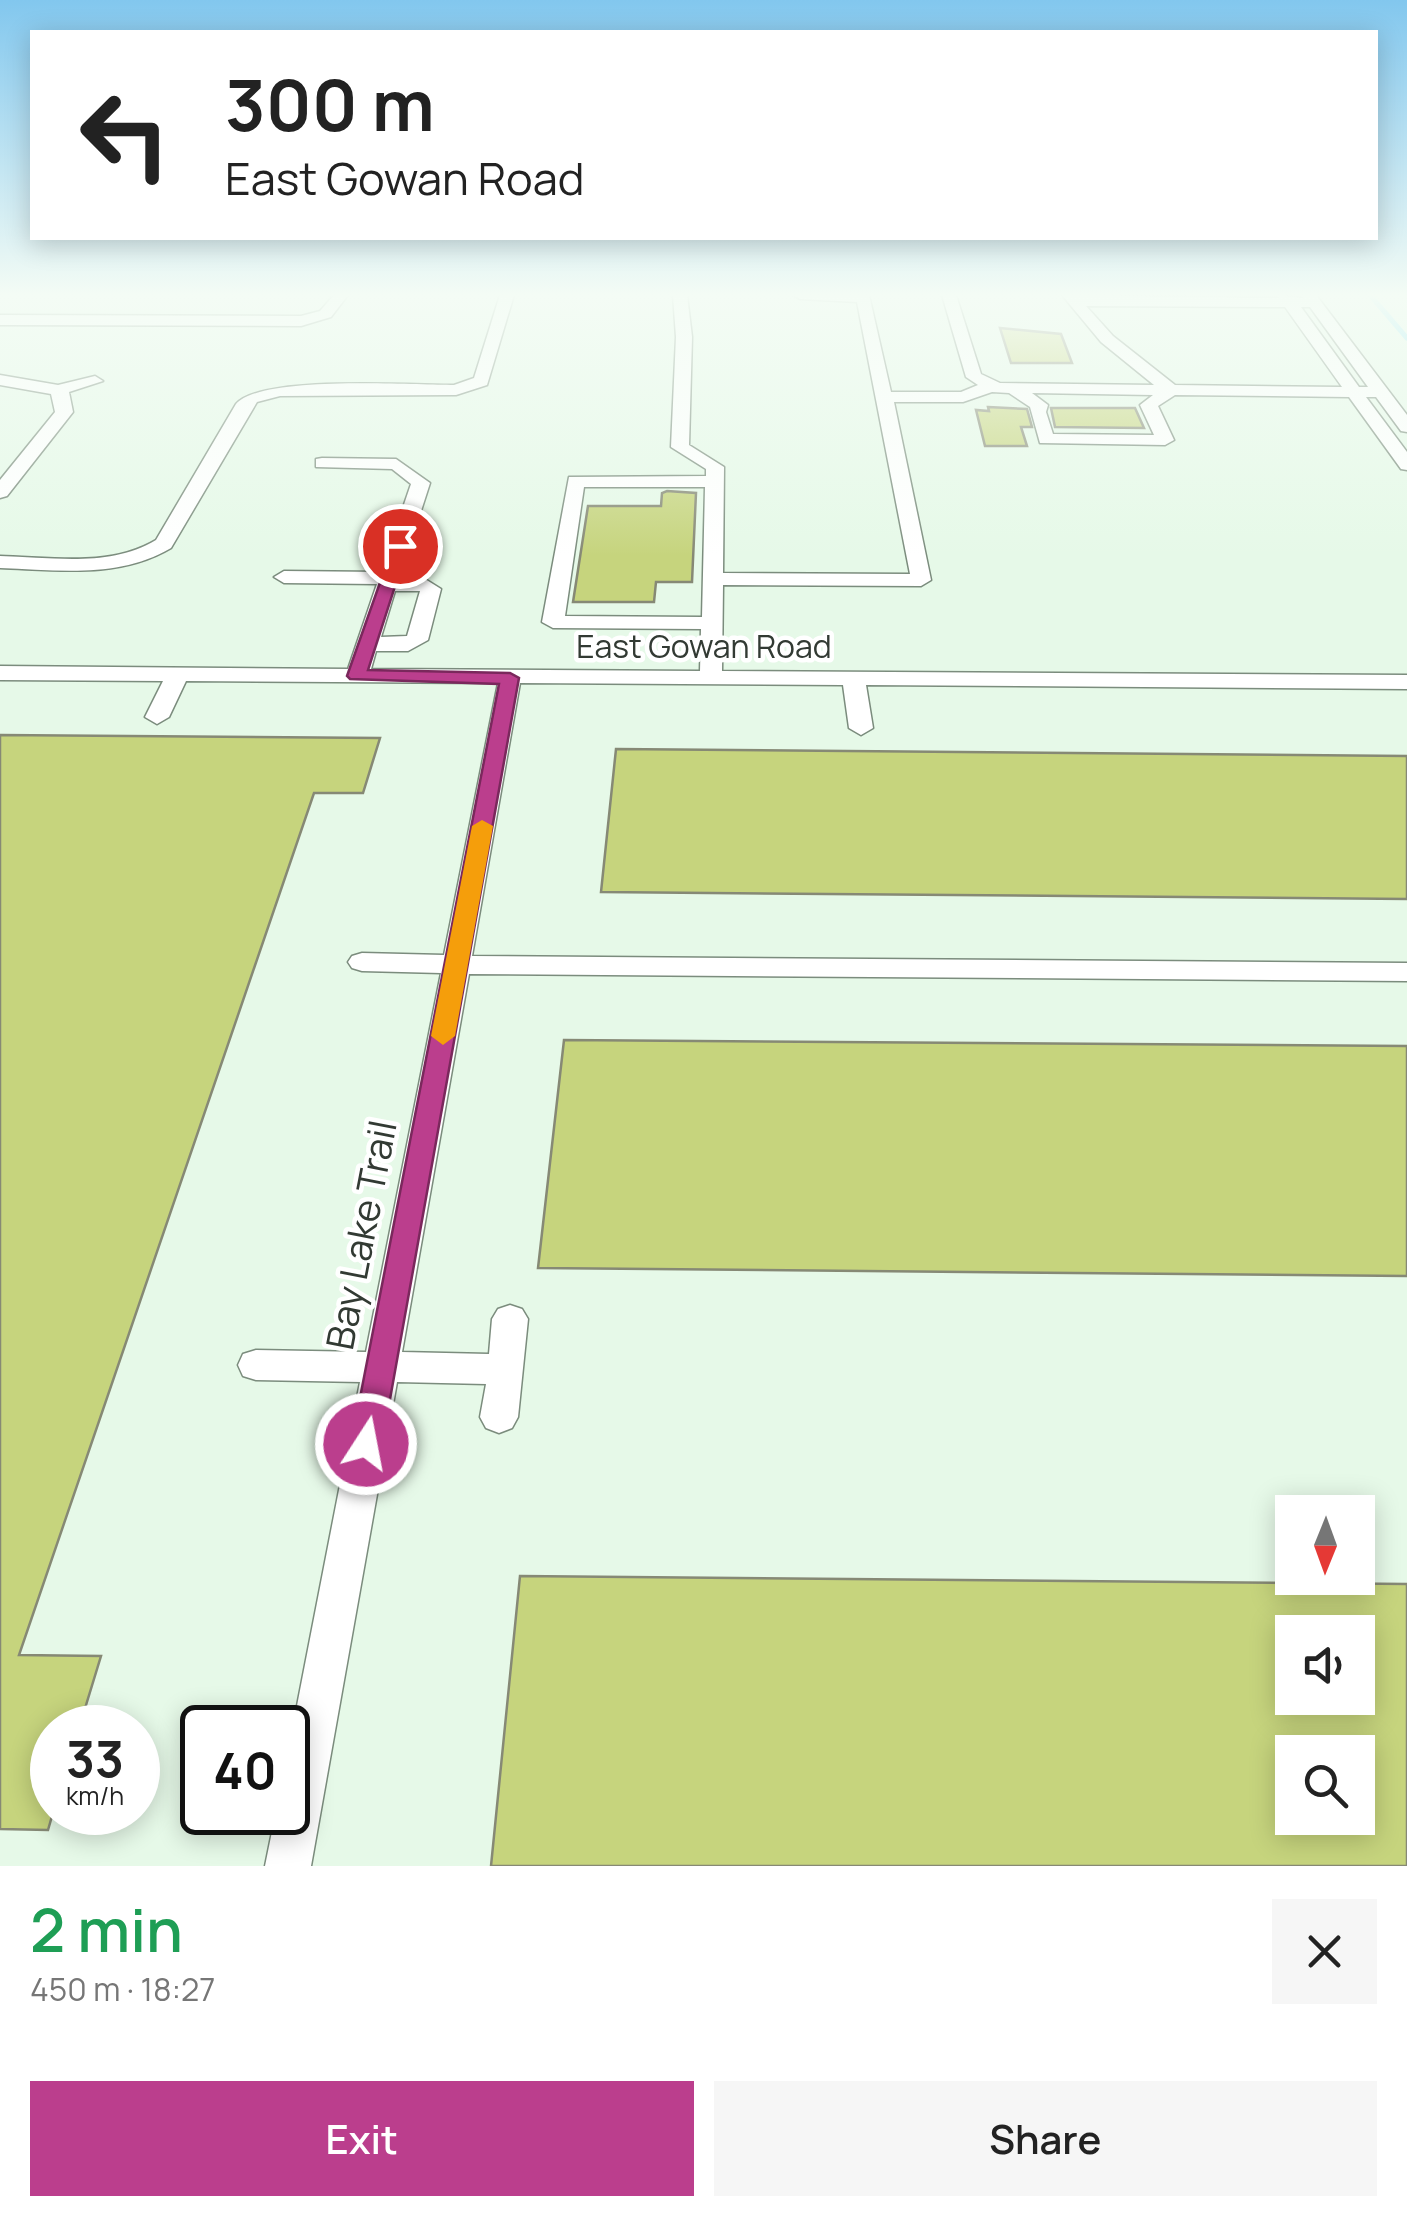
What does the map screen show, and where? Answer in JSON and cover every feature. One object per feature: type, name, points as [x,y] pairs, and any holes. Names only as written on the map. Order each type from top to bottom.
[{"type":"street","points":[[0,492],[64,412],[62,394],[57,390],[20,382]]},
{"type":"street","points":[[57,390],[87,382]]},
{"type":"street","points":[[0,562],[137,560],[164,544],[244,404],[262,394],[468,388],[478,382]]},
{"type":"street","points":[[682,382],[680,447],[712,464],[715,482],[711,679]]},
{"type":"street","points":[[713,579],[921,580],[879,382]]},
{"type":"street","points":[[983,382],[1014,389],[1381,392]]},
{"type":"street","points":[[1161,382],[1171,390]]},
{"type":"street","points":[[1347,382],[1407,464]]},
{"type":"street","points":[[1373,382],[1407,427]]},
{"type":"street","points":[[882,397],[963,397],[992,386]]},
{"type":"street","points":[[1014,389],[1039,405],[1037,412],[1046,439],[1165,440],[1149,405],[1171,390]]},
{"type":"street","points":[[322,464],[396,464],[421,483],[356,676]]},
{"type":"street","points":[[712,623],[553,622],[576,482],[715,482]]},
{"type":"street","points":[[284,577],[388,581],[425,585],[432,590],[417,640],[408,644],[367,644]]},
{"type":"street","name":"East Gowan Road","points":[[0,673],[1407,682]]},
{"type":"street","points":[[157,717],[178,674]]},
{"type":"street","name":"Bay Lake Trail","points":[[288,1866],[510,678]]},
{"type":"street","points":[[854,680],[861,728]]},
{"type":"street","points":[[362,962],[456,966],[1407,972]]},
{"type":"street","points":[[499,1417],[510,1319]]},
{"type":"street","points":[[256,1365],[506,1369]]},
{"type":"building","points":[[988,407],[1027,409],[1032,427],[1021,427],[1027,446],[985,446],[976,410],[989,411]]},
{"type":"building","points":[[1051,408],[1135,408],[1144,428],[1055,427]]},
{"type":"building","points":[[662,493],[696,493],[692,582],[656,582],[654,602],[573,602],[588,506],[661,506]]},
{"type":"building","points":[[0,735],[380,738],[363,793],[314,793],[19,1655],[101,1656],[86,1705],[30,1705],[30,1830],[0,1829]]},
{"type":"building","points":[[616,749],[1407,756],[1407,899],[601,892]]},
{"type":"building","points":[[564,1040],[1407,1046],[1407,1276],[538,1268]]},
{"type":"building","points":[[520,1576],[1275,1583],[1275,1595],[1375,1595],[1375,1584],[1407,1584],[1407,1866],[491,1866]]},
{"type":"slow traffic","points":[[443,1036],[482,826]]},
{"type":"route","points":[[366,1444],[510,678],[356,676],[400,546]]}]
